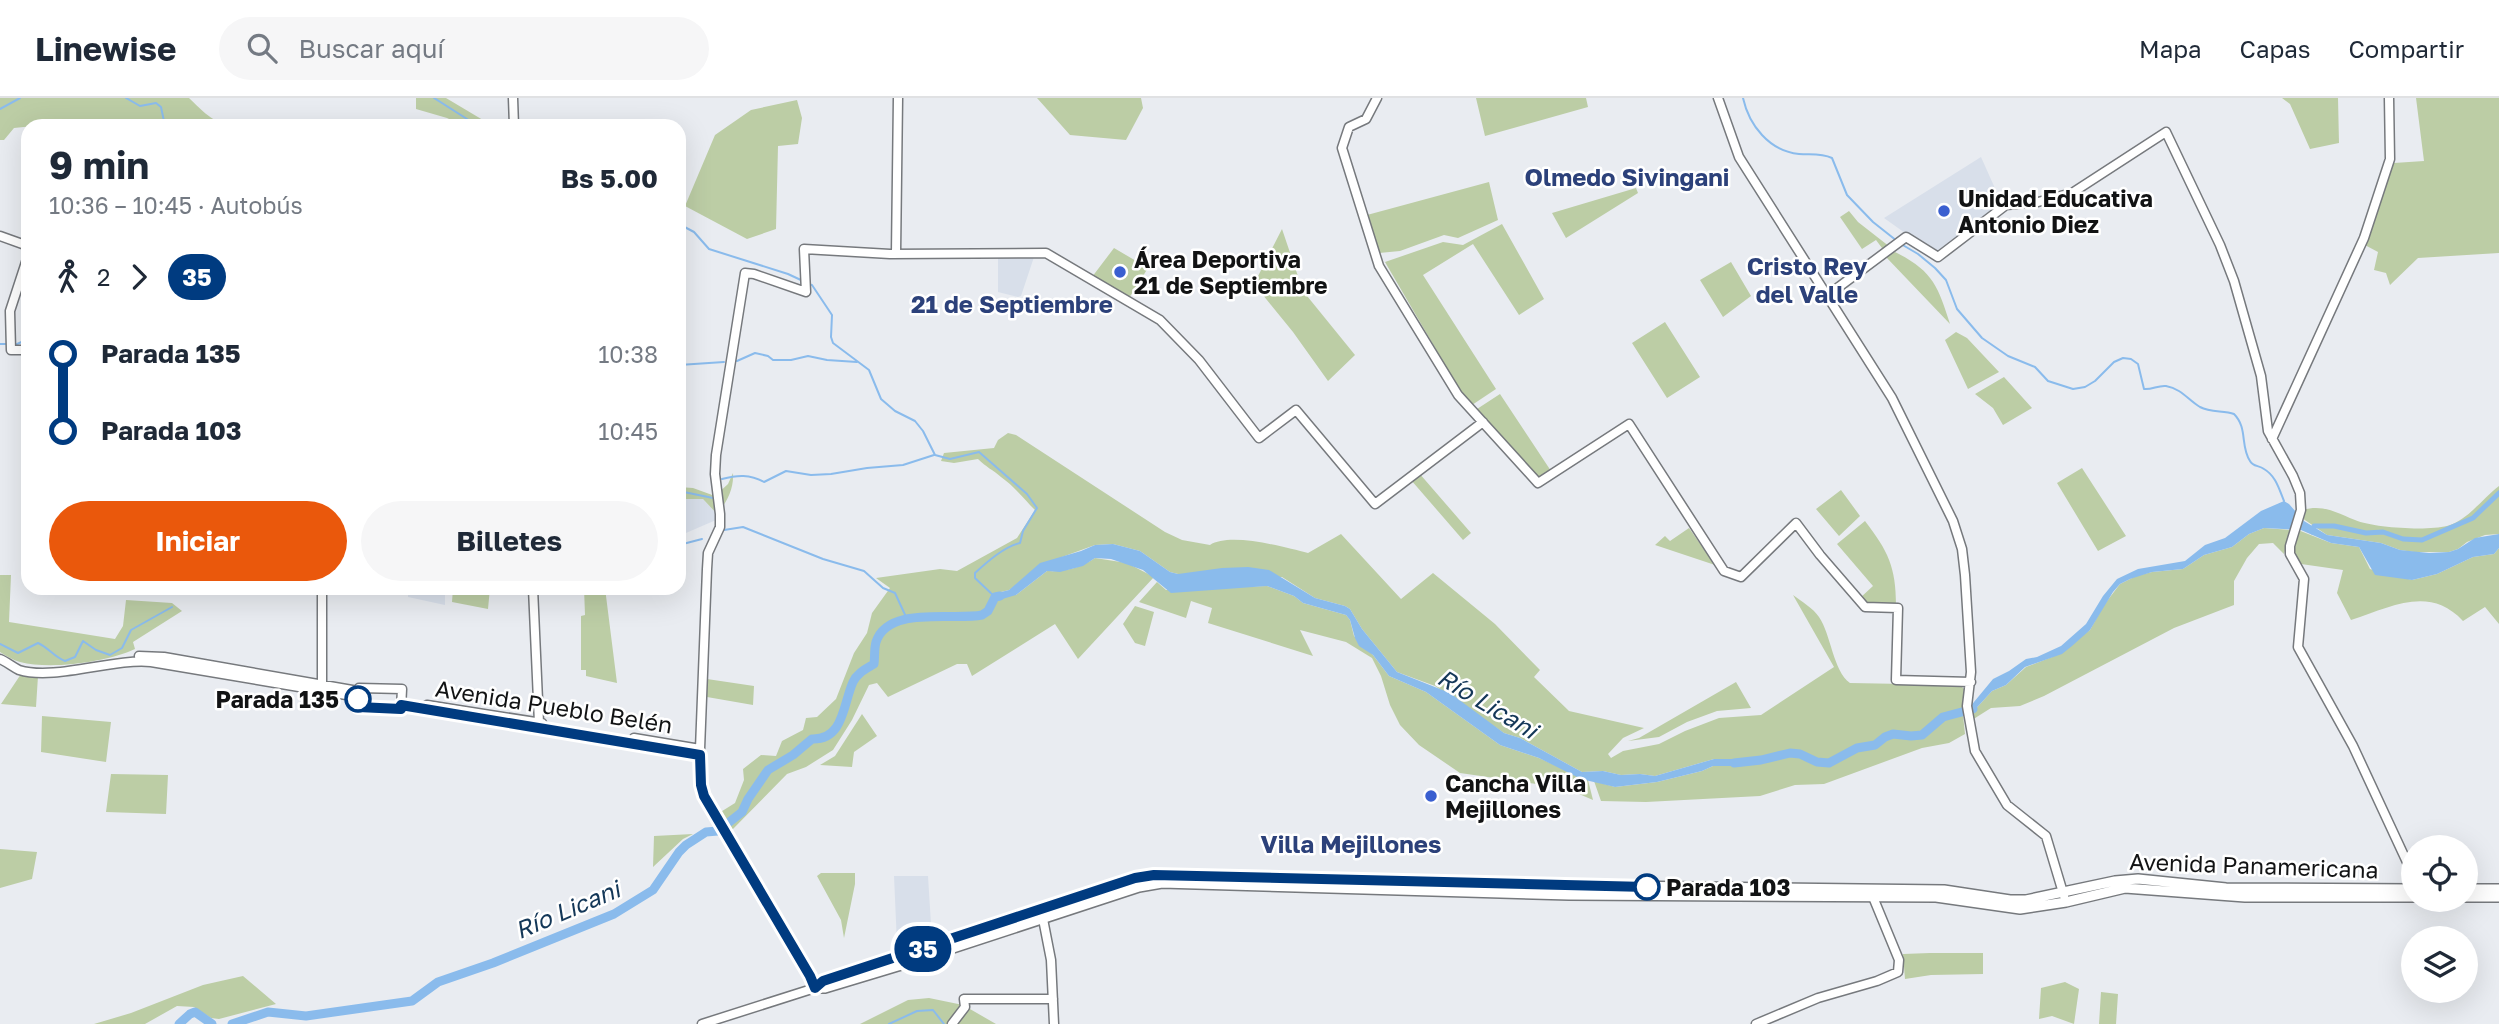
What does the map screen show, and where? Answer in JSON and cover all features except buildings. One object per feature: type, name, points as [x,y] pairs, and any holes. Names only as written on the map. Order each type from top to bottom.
[{"type":"main road","name":"Avenida Panamericana","points":[[815,988],[825,988],[898,966],[1040,916],[1139,887],[1162,883],[1569,895],[1873,893],[1936,897],[2020,909],[2115,881],[2138,879],[2226,888],[2401,889]]},
{"type":"main road","name":"Avenida Panamericana","points":[[2064,898],[2125,888],[2245,897],[2401,897]]},
{"type":"main road","points":[[2478,889],[2499,889]]},
{"type":"main road","points":[[2478,897],[2499,897]]},
{"type":"street","points":[[513,98],[514,119]]},
{"type":"street","points":[[896,253],[898,98]]},
{"type":"street","points":[[1377,98],[1366,119],[1349,127],[1342,148],[1379,267],[1458,395],[1538,482],[1629,424],[1724,571],[1741,577],[1796,523],[1819,555],[1865,607],[1898,608],[1896,680],[1971,682]]},
{"type":"street","points":[[1718,98],[1739,157],[1892,398],[1956,528],[1965,575],[1971,682],[1967,706],[1975,751],[2007,806],[2042,832],[2048,841],[2064,898]]},
{"type":"street","points":[[2272,439],[2364,238],[2390,159],[2389,98]]},
{"type":"street","points":[[1828,295],[1906,237],[1934,257],[1938,257],[2006,205],[2038,202],[2072,193],[2166,132],[2234,281],[2261,376],[2266,424],[2297,484],[2302,505],[2290,554],[2304,584],[2298,647],[2353,746],[2401,849]]},
{"type":"street","points":[[0,236],[21,244]]},
{"type":"street","points":[[815,988],[704,796],[701,785],[708,553],[720,527],[716,455],[746,273],[806,285],[804,249],[896,253],[1046,253],[1160,320],[1199,360],[1259,438],[1296,410],[1375,504],[1483,422]]},
{"type":"street","points":[[21,277],[10,311],[11,350],[21,350]]},
{"type":"street","points":[[322,684],[323,595]]},
{"type":"street","points":[[533,595],[539,723]]},
{"type":"street","name":"Avenida Pueblo Belén","points":[[130,661],[135,657],[153,655],[358,692]]},
{"type":"street","name":"Avenida Pueblo Belén","points":[[0,659],[19,670],[41,673],[130,661],[358,692],[402,690],[401,705]]},
{"type":"street","name":"Avenida Pueblo Belén","points":[[358,692],[358,707],[401,705],[539,723],[700,752]]},
{"type":"street","name":"Avenida Pueblo Belén","points":[[401,705],[700,752]]},
{"type":"street","points":[[1756,1024],[1818,998],[1877,981],[1899,970],[1899,960],[1873,893]]},
{"type":"street","points":[[1040,916],[1051,960],[1054,1024]]},
{"type":"street","name":"Avenida Panamericana","points":[[702,1024],[815,988]]},
{"type":"street","points":[[952,1024],[965,1006],[964,999],[1053,999]]},
{"type":"shaded area","name":"Unidad Educativa Antonio Diez","points":[[1981,157],[2002,204],[1936,255],[1884,218]]},
{"type":"shaded area","points":[[998,257],[1034,257],[1021,296],[998,292]]},
{"type":"shaded area","points":[[686,499],[703,499],[717,514],[716,520],[686,533]]},
{"type":"shaded area","points":[[445,595],[445,605],[408,597]]},
{"type":"shaded area","points":[[894,876],[928,876],[932,940],[897,944]]},
{"type":"green space","points":[[0,98],[189,98],[214,119],[21,119],[21,127],[14,128],[4,140],[0,140]]},
{"type":"green space","points":[[416,98],[446,98],[481,119],[449,119],[416,109]]},
{"type":"green space","points":[[1037,98],[1141,98],[1143,108],[1126,140],[1070,135]]},
{"type":"green space","points":[[1476,98],[1586,98],[1588,107],[1485,136]]},
{"type":"green space","points":[[2282,98],[2338,98],[2339,143],[2310,149],[2290,104]]},
{"type":"green space","points":[[2416,98],[2499,98],[2499,253],[2418,258],[2390,285],[2386,273],[2374,270],[2378,252],[2363,244],[2394,163],[2424,161]]},
{"type":"green space","points":[[797,100],[802,118],[798,144],[778,146],[776,229],[747,239],[686,207],[686,204],[715,135],[751,110]]},
{"type":"green space","points":[[1489,182],[1498,220],[1458,238],[1444,235],[1400,251],[1379,253],[1367,215]]},
{"type":"green space","points":[[1636,188],[1638,193],[1566,238],[1552,213]]},
{"type":"green space","points":[[1849,211],[1858,222],[1890,247],[1885,252],[1876,240],[1862,249],[1840,217]]},
{"type":"green space","points":[[1502,224],[1544,299],[1519,315],[1473,244],[1423,275],[1496,389],[1472,405],[1459,389],[1385,262],[1443,242],[1463,245]]},
{"type":"green space","points":[[1282,229],[1303,291],[1355,355],[1328,381],[1254,284]]},
{"type":"green space","name":"Área Deportiva 21 de Septiembre","points":[[1114,248],[1148,268],[1129,298],[1092,277]]},
{"type":"green space","points":[[1895,252],[1926,273],[1942,299],[1950,324],[1886,257]]},
{"type":"green space","points":[[1731,262],[1751,296],[1723,317],[1700,280]]},
{"type":"green space","points":[[1665,322],[1700,377],[1667,398],[1632,343]]},
{"type":"green space","points":[[1956,332],[1967,338],[1999,372],[1968,389],[1945,340]]},
{"type":"green space","points":[[2004,377],[2032,408],[2003,425],[1993,408],[1975,394]]},
{"type":"green space","points":[[1500,394],[1551,471],[1539,478],[1477,409]]},
{"type":"green space","points":[[1008,433],[1016,435],[1165,532],[1182,540],[1210,545],[1219,541],[1243,540],[1308,553],[1341,534],[1401,599],[1433,573],[1495,624],[1540,670],[1534,677],[1569,711],[1644,728],[1623,738],[1608,754],[1611,758],[1623,751],[1659,744],[1719,718],[1761,715],[1834,667],[1793,595],[1819,617],[1840,670],[1850,683],[1960,685],[1964,689],[1962,706],[1965,734],[1949,743],[1922,748],[1824,784],[1795,785],[1760,796],[1646,802],[1601,801],[1594,781],[1615,787],[1657,782],[1713,766],[1731,766],[1746,762],[1743,759],[1714,759],[1655,776],[1621,775],[1603,771],[1582,772],[1520,738],[1504,733],[1435,686],[1397,672],[1345,606],[1315,598],[1282,577],[1178,574],[1170,572],[1140,551],[1113,544],[1095,545],[1062,557],[1009,590],[997,593],[1016,595],[1047,571],[1072,569],[1095,558],[1127,563],[1154,577],[1078,659],[1055,624],[972,676],[967,664],[957,664],[888,697],[877,683],[869,685],[833,750],[806,767],[787,774],[731,831],[719,813],[735,803],[744,780],[743,769],[761,755],[776,756],[782,741],[803,730],[806,718],[817,717],[836,699],[854,653],[867,633],[872,613],[890,588],[876,578],[940,569],[957,571],[1017,538],[1035,510],[1015,488],[978,459],[954,463],[941,461],[944,453],[994,448],[998,440]]},
{"type":"green space","points":[[2082,468],[2126,536],[2098,551],[2057,483]]},
{"type":"green space","points":[[733,473],[729,495],[717,514],[703,499],[686,499],[686,488],[715,496],[728,484]]},
{"type":"green space","points":[[1419,473],[1471,533],[1463,540],[1411,480]]},
{"type":"green space","points":[[2499,486],[2499,534],[2485,535],[2449,552],[2414,552],[2381,543],[2327,535],[2302,518],[2303,510],[2317,508],[2364,523],[2387,527],[2438,528],[2461,519]]},
{"type":"green space","points":[[1841,490],[1860,516],[1839,536],[1816,509]]},
{"type":"green space","points":[[1865,521],[1880,541],[1889,560],[1896,605],[1865,604],[1860,598],[1873,586],[1837,544]]},
{"type":"green space","points":[[1689,528],[1715,565],[1655,545],[1665,536],[1670,541]]},
{"type":"green space","points":[[2264,528],[2291,530],[2284,554],[2273,543],[2259,544],[2247,558],[2234,581],[2234,605],[2174,628],[2044,696],[2020,706],[1991,708],[1972,720],[1970,715],[1992,691],[2006,685],[2026,667],[2052,657],[2090,630],[2120,584],[2152,572],[2183,569],[2204,555],[2232,547],[2249,534]]},
{"type":"green space","points":[[2298,530],[2331,543],[2359,547],[2370,569],[2412,580],[2437,574],[2473,557],[2494,554],[2499,548],[2499,624],[2485,607],[2463,621],[2450,610],[2423,601],[2395,605],[2351,620],[2337,593],[2343,570],[2294,563],[2292,548]]},
{"type":"green space","points":[[0,575],[11,575],[9,622],[115,639],[123,626],[126,600],[172,603],[182,611],[133,642],[135,649],[123,654],[63,665],[20,662],[0,652]]},
{"type":"green space","points":[[1157,582],[1166,590],[1267,586],[1294,596],[1303,603],[1346,615],[1354,636],[1389,676],[1426,692],[1500,745],[1539,758],[1588,780],[1593,800],[1565,788],[1460,773],[1419,745],[1400,725],[1372,658],[1346,642],[1300,630],[1313,656],[1208,623],[1212,608],[1191,601],[1186,618],[1139,602]]},
{"type":"green space","points":[[452,595],[489,595],[488,609],[452,602]]},
{"type":"green space","points":[[584,595],[606,595],[617,683],[586,676],[586,670],[581,670],[581,616],[585,615]]},
{"type":"green space","points":[[1135,606],[1154,612],[1145,646],[1135,643],[1123,624]]},
{"type":"green space","points":[[21,674],[38,676],[36,707],[1,704]]},
{"type":"green space","points":[[707,679],[754,686],[753,705],[707,697]]},
{"type":"green space","points":[[1736,682],[1751,708],[1717,711],[1687,722],[1659,737],[1628,741],[1639,738]]},
{"type":"green space","points":[[862,714],[877,736],[854,752],[852,767],[820,765],[835,756]]},
{"type":"green space","points":[[42,716],[111,722],[106,762],[41,752]]},
{"type":"green space","points":[[111,774],[168,775],[166,814],[106,812]]},
{"type":"green space","points":[[693,834],[683,839],[653,867],[654,836]]},
{"type":"green space","points":[[0,849],[37,852],[32,879],[0,888]]},
{"type":"green space","points":[[821,873],[855,873],[844,938],[841,920],[817,876]]},
{"type":"green space","points":[[1983,953],[1983,974],[1931,975],[1905,979],[1903,954]]},
{"type":"green space","points":[[243,976],[276,1004],[219,1019],[211,1018],[194,1007],[177,1006],[145,1024],[94,1024],[131,1013],[203,985]]},
{"type":"green space","points":[[2065,982],[2079,989],[2074,1024],[2052,1016],[2039,1019],[2041,988]]},
{"type":"green space","points":[[2101,992],[2118,994],[2116,1024],[2099,1024]]},
{"type":"green space","points":[[929,998],[963,1005],[996,1024],[860,1024],[908,1000]]},
{"type":"water","points":[[2284,501],[2304,521],[2327,535],[2429,553],[2449,552],[2475,538],[2499,534],[2499,548],[2494,554],[2473,557],[2437,574],[2412,580],[2375,575],[2359,547],[2331,543],[2301,530],[2264,528],[2249,534],[2232,547],[2204,555],[2183,569],[2152,572],[2120,584],[2090,630],[2072,646],[2062,654],[2025,667],[2006,685],[1992,691],[1970,715],[1969,708],[1993,679],[2026,659],[2061,646],[2086,624],[2117,579],[2138,569],[2185,561],[2205,545],[2225,538],[2261,511]]},
{"type":"water","name":"Río Licani","points":[[1113,544],[1140,551],[1170,572],[1178,574],[1222,568],[1248,567],[1269,570],[1315,598],[1345,606],[1397,672],[1450,693],[1504,733],[1520,738],[1582,772],[1603,771],[1621,775],[1655,776],[1714,759],[1744,759],[1747,763],[1713,766],[1657,782],[1615,787],[1581,779],[1539,758],[1500,745],[1426,692],[1389,676],[1373,655],[1359,646],[1346,615],[1303,603],[1294,596],[1267,586],[1171,593],[1143,570],[1111,559],[1095,558],[1083,566],[1060,572],[1047,571],[1016,595],[992,602],[997,593],[1009,590],[1040,563],[1095,545]]},
{"type":"waterway","points":[[0,109],[20,98]]},
{"type":"waterway","points":[[126,98],[140,106],[156,103],[161,107],[164,119]]},
{"type":"waterway","points":[[434,98],[467,119]]},
{"type":"waterway","points":[[1743,98],[1755,127],[1778,148],[1788,152],[1832,158],[1847,195],[1873,222],[1897,241]]},
{"type":"waterway","points":[[686,228],[694,232],[709,249],[803,281]]},
{"type":"waterway","points":[[1901,244],[1918,254],[1946,280],[1957,309],[1982,338],[2008,356],[2035,367],[2048,381],[2073,389],[2085,387],[2114,362],[2123,358],[2131,359],[2138,364],[2144,389],[2172,387],[2204,409],[2234,414],[2241,425],[2250,461],[2271,475],[2284,501]]},
{"type":"waterway","points":[[808,284],[812,285],[832,315],[833,343],[869,370],[881,399],[895,411],[915,421],[935,455],[950,459],[979,452],[1027,494],[1037,508],[1023,531],[1020,543],[1002,551],[975,573],[975,578],[995,597]]},
{"type":"waterway","points":[[15,345],[21,342]]},
{"type":"waterway","points":[[0,344],[6,344]]},
{"type":"waterway","points":[[737,361],[755,353],[773,360],[808,356],[857,362]]},
{"type":"waterway","points":[[686,365],[724,362]]},
{"type":"waterway","points":[[722,479],[743,476],[764,482],[786,471],[811,475],[831,474],[903,465],[934,455]]},
{"type":"waterway","points":[[686,492],[713,498]]},
{"type":"waterway","points":[[2312,532],[2314,526],[2334,526],[2422,540],[2473,518],[2499,493]]},
{"type":"waterway","points":[[724,530],[743,527],[823,559],[864,571],[883,588],[895,593],[907,619]]},
{"type":"waterway","points":[[686,543],[702,539]]},
{"type":"waterway","name":"Río Licani","points":[[232,1024],[268,1012],[306,1016],[412,1001],[438,982],[614,914],[653,890],[686,845],[706,832],[718,831],[742,812],[768,770],[793,755],[812,739],[831,734],[841,719],[855,679],[874,664],[876,642],[883,630],[907,619],[982,615],[988,611],[995,597],[1000,596]]},
{"type":"waterway","points":[[0,644],[18,653],[38,643],[65,661],[75,657],[83,641],[110,655],[122,648],[131,630],[172,607]]},
{"type":"waterway","name":"Río Licani","points":[[1734,763],[1790,753],[1829,763],[1857,748],[1875,745],[1893,734],[1922,735],[1943,717],[1973,709]]},
{"type":"waterway","points":[[889,1024],[917,1011],[933,1010],[944,1024]]},
{"type":"waterway","name":"Río Licani","points":[[179,1024],[195,1012],[212,1024]]},
{"type":"bus line","name":"35","points":[[358,699],[358,707],[401,709],[401,705],[700,755],[704,796],[815,988],[823,981],[1135,878],[1160,874],[1647,887]]},
{"type":"place","name":"Unidad Educativa Antonio Diez","points":[[1944,211]]},
{"type":"place","name":"Área Deportiva 21 de Septiembre","points":[[1120,272]]},
{"type":"place","name":"Parada 135","points":[[358,699]]},
{"type":"place","name":"Cancha Villa Mejillones","points":[[1431,796]]},
{"type":"place","name":"Parada 103","points":[[1647,887]]},
{"type":"district","name":"Olmedo Sivingani","points":[[1627,176]]},
{"type":"district","name":"Cristo Rey del Valle","points":[[1807,279]]},
{"type":"district","name":"21 de Septiembre","points":[[1012,303]]},
{"type":"district","name":"Villa Mejillones","points":[[1351,843]]}]
